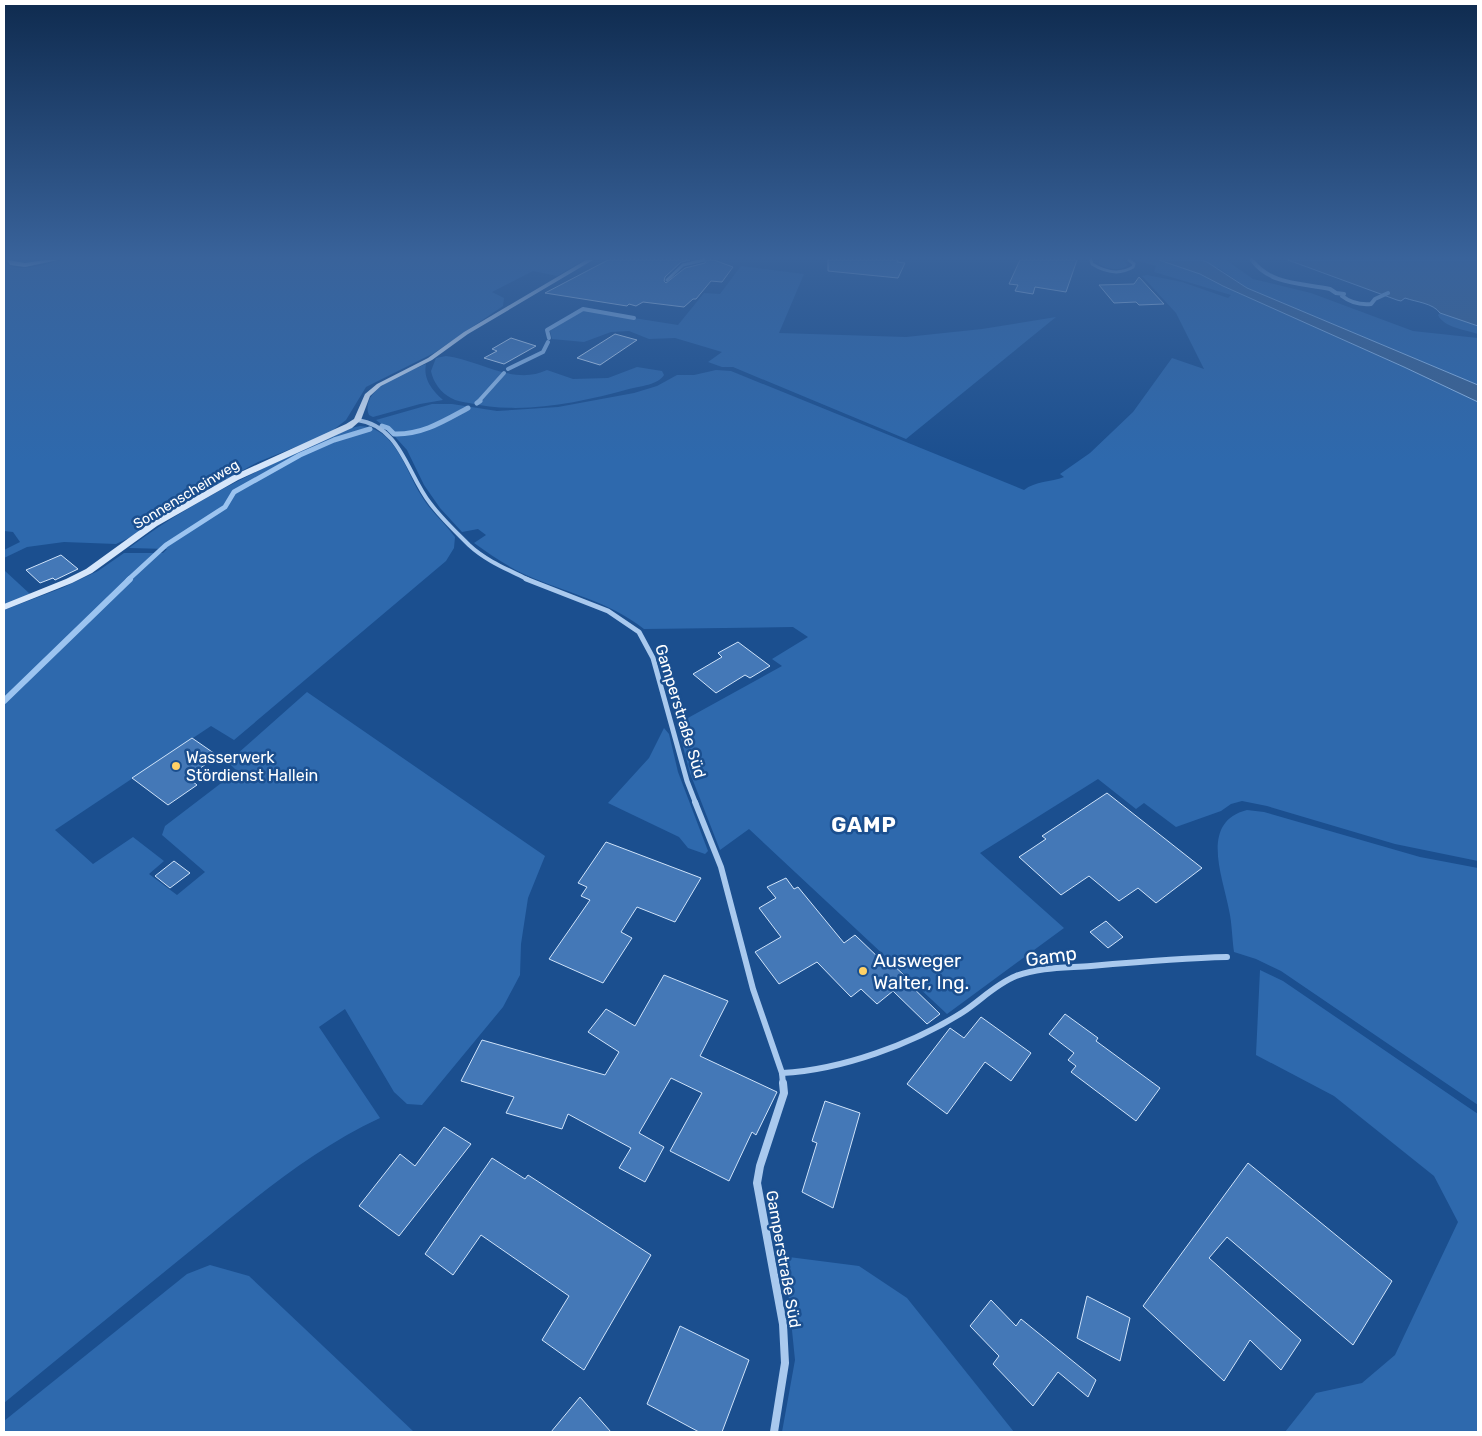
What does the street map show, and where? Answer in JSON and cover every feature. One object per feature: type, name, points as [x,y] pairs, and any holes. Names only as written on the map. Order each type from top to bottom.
[{"type":"street","points":[[357,420],[367,395],[379,385],[430,359],[477,327]]},
{"type":"street","name":"Sonnenscheinweg","points":[[4,607],[89,571],[169,515],[249,471],[326,437],[357,420]]},
{"type":"street","name":"Gamperstraße Süd","points":[[357,420],[366,421],[382,430],[399,446],[429,502],[470,546],[485,557],[534,583],[622,618],[639,632],[646,642],[660,682],[687,781],[721,867],[753,989],[782,1073],[784,1093],[760,1166],[758,1183],[760,1204],[783,1324],[785,1363],[774,1432]]},
{"type":"street","name":"Gamp","points":[[782,1073],[796,1074],[812,1071],[877,1052],[909,1039],[944,1024],[1007,981],[1024,973],[1114,964],[1227,957]]},
{"type":"shaded area","points":[[4,327],[472,327],[434,353],[366,387],[346,420],[328,434],[258,462],[196,496],[131,537],[116,544],[64,542],[27,547],[4,558],[4,550],[20,542],[13,532],[4,531]]},
{"type":"shaded area","points":[[556,327],[782,327],[779,333],[906,337],[994,327],[1044,327],[906,439],[733,367],[722,367],[708,362],[722,352],[675,338],[649,339],[629,331],[611,332],[584,342],[552,339],[550,331]]},
{"type":"shaded area","points":[[1183,327],[1315,327],[1478,402],[1478,861],[1395,844],[1267,806],[1242,801],[1231,804],[1221,811],[1176,827],[1144,803],[1136,809],[1098,779],[980,853],[1064,928],[947,1014],[749,829],[720,850],[690,773],[677,724],[782,666],[772,659],[808,637],[793,627],[644,629],[631,619],[602,604],[519,572],[474,543],[486,535],[478,529],[462,532],[440,508],[424,485],[407,450],[388,429],[376,420],[432,404],[452,404],[497,411],[558,407],[634,393],[657,386],[677,375],[694,375],[716,370],[731,371],[1024,490],[1033,485],[1064,477],[1060,474],[1090,453],[1133,412],[1172,358],[1204,369]]},
{"type":"shaded area","points":[[1315,327],[1340,327],[1478,385],[1478,402]]},
{"type":"shaded area","points":[[1340,327],[1402,327],[1413,331],[1478,338],[1478,385]]},
{"type":"shaded area","points":[[1453,327],[1478,327],[1478,334]]},
{"type":"shaded area","points":[[446,356],[509,374],[535,374],[547,370],[573,379],[608,378],[637,367],[662,371],[664,375],[658,381],[648,385],[590,399],[550,406],[509,408],[462,402],[447,396],[436,383],[431,371],[436,358]]},
{"type":"shaded area","points":[[426,364],[425,369],[429,384],[443,400],[420,404],[373,417],[369,415],[368,405],[371,397],[378,389],[387,382]]},
{"type":"shaded area","points":[[360,426],[382,434],[391,442],[425,501],[455,537],[454,548],[446,561],[234,740],[211,726],[55,830],[93,864],[133,837],[164,861],[149,874],[177,895],[205,872],[162,835],[165,826],[237,771],[228,762],[307,692],[545,856],[528,898],[521,944],[520,975],[503,1007],[422,1105],[407,1104],[394,1092],[345,1009],[319,1027],[380,1118],[330,1145],[283,1177],[4,1403],[4,610],[62,588],[98,571],[124,553],[163,553],[167,549],[129,548],[181,513],[236,482],[322,441]]},
{"type":"shaded area","points":[[4,570],[30,594],[4,605]]},
{"type":"shaded area","points":[[664,728],[669,734],[678,772],[708,851],[705,854],[688,848],[679,837],[608,803],[649,758]]},
{"type":"shaded area","points":[[1247,810],[1264,812],[1420,857],[1478,868],[1478,1105],[1281,971],[1256,959],[1234,952],[1230,915],[1219,867],[1219,838],[1223,826],[1232,816]]},
{"type":"shaded area","points":[[1260,970],[1283,981],[1478,1114],[1478,1432],[1285,1432],[1316,1393],[1362,1383],[1395,1355],[1458,1222],[1434,1176],[1334,1096],[1256,1055]]},
{"type":"shaded area","points":[[781,1256],[859,1266],[907,1298],[1014,1432],[782,1432],[795,1360],[788,1291]]},
{"type":"shaded area","points":[[210,1265],[249,1276],[414,1432],[4,1432],[4,1421],[187,1274]]},
{"type":"building","points":[[615,334],[637,340],[600,365],[577,358]]},
{"type":"building","points":[[511,338],[536,346],[504,364],[484,358],[497,351],[492,349]]},
{"type":"building","points":[[61,555],[78,569],[55,580],[53,578],[40,583],[26,570]]},
{"type":"building","points":[[738,642],[770,666],[750,678],[745,675],[716,693],[693,674],[722,657],[718,653]]},
{"type":"building","name":"Wasserwerk Stördienst Hallein","points":[[192,738],[218,756],[187,777],[197,785],[168,805],[132,778]]},
{"type":"building","points":[[1107,793],[1202,868],[1156,903],[1138,888],[1119,901],[1089,876],[1061,895],[1019,857],[1046,839],[1042,836]]},
{"type":"building","points":[[606,842],[701,878],[675,922],[637,907],[621,932],[632,938],[603,983],[549,959],[590,900],[581,896],[587,887],[578,883]]},
{"type":"building","points":[[174,861],[190,873],[170,888],[155,876]]},
{"type":"building","points":[[786,878],[794,889],[798,887],[844,943],[855,935],[882,961],[886,958],[908,979],[906,981],[940,1014],[927,1024],[893,991],[877,1004],[861,989],[851,997],[817,962],[779,984],[755,952],[781,937],[759,908],[776,898],[767,887]]},
{"type":"building","points":[[1106,921],[1123,937],[1108,948],[1090,932]]},
{"type":"building","points":[[664,975],[728,1001],[700,1056],[777,1092],[756,1135],[752,1132],[729,1181],[670,1151],[702,1093],[671,1078],[639,1133],[664,1147],[645,1182],[619,1168],[631,1148],[568,1114],[562,1129],[506,1113],[514,1097],[461,1081],[482,1040],[605,1075],[619,1052],[588,1032],[606,1009],[635,1026]]},
{"type":"building","points":[[1065,1014],[1098,1038],[1096,1041],[1160,1088],[1136,1121],[1071,1072],[1076,1066],[1068,1060],[1074,1053],[1049,1034]]},
{"type":"building","points":[[981,1017],[1031,1053],[1011,1081],[985,1062],[947,1114],[907,1084],[950,1028],[964,1038]]},
{"type":"building","points":[[825,1101],[860,1113],[833,1208],[802,1192],[817,1143],[812,1141]]},
{"type":"building","points":[[444,1127],[471,1144],[399,1236],[359,1206],[400,1154],[415,1166]]},
{"type":"building","points":[[492,1158],[525,1179],[528,1175],[651,1255],[584,1370],[542,1340],[569,1296],[481,1235],[453,1275],[425,1254]]},
{"type":"building","points":[[1248,1163],[1392,1281],[1353,1345],[1227,1237],[1209,1258],[1301,1340],[1281,1370],[1250,1340],[1224,1381],[1143,1306]]},
{"type":"building","points":[[1087,1296],[1130,1318],[1120,1361],[1077,1338]]},
{"type":"building","points":[[991,1300],[1016,1326],[1021,1319],[1096,1380],[1088,1397],[1058,1372],[1033,1406],[993,1364],[999,1356],[970,1326]]},
{"type":"building","points":[[680,1326],[749,1360],[722,1432],[699,1432],[647,1404]]},
{"type":"building","points":[[580,1397],[611,1432],[551,1432]]},
{"type":"waterway","points":[[549,338],[547,330],[552,327]]},
{"type":"waterway","points":[[508,369],[543,352],[548,342]]},
{"type":"waterway","points":[[478,402],[504,373]]},
{"type":"waterway","points":[[382,426],[388,428],[394,434],[414,432],[423,430],[468,408]]},
{"type":"waterway","points":[[128,580],[166,545],[225,507],[234,492],[300,455],[334,440],[370,429]]},
{"type":"waterway","points":[[4,701],[130,579]]},
{"type":"place","name":"Wasserwerk Stördienst Hallein","points":[[176,766]]},
{"type":"place","name":"Ausweger Walter, Ing.","points":[[863,971]]},
{"type":"district","name":"GAMP","points":[[864,825]]}]
